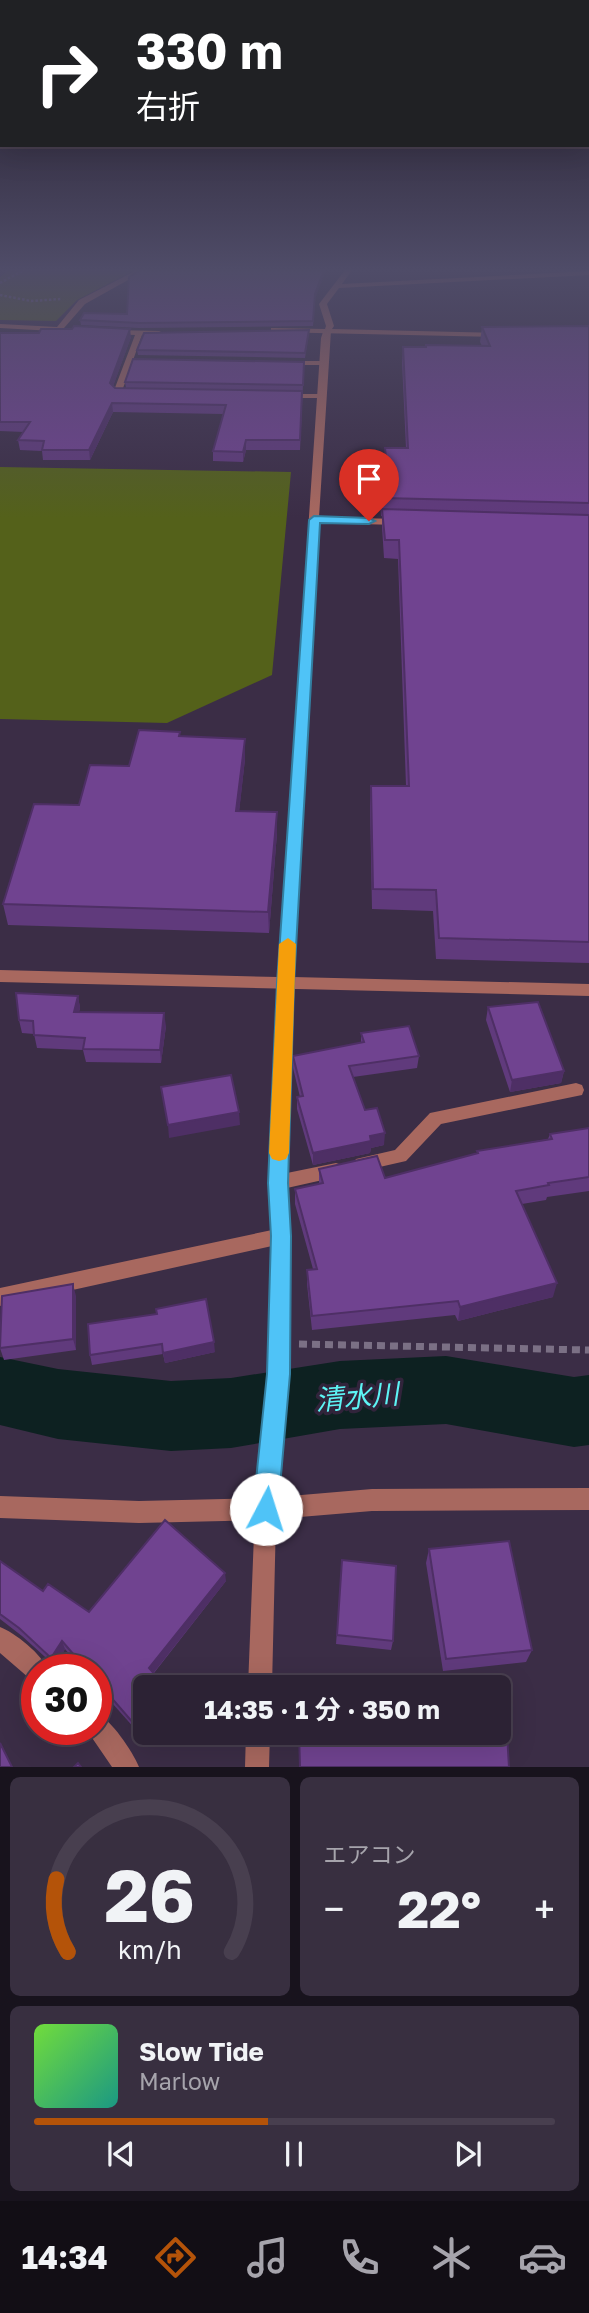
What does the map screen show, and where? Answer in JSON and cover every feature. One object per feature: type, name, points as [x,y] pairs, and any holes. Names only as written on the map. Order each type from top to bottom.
[{"type":"street","points":[[133,352],[117,393],[145,393]]},
{"type":"street","points":[[260,1675],[266,1509],[278,1374],[281,1236],[278,1183],[285,983],[324,352]]},
{"type":"street","points":[[130,360],[144,360]]},
{"type":"street","points":[[282,363],[323,363]]},
{"type":"street","points":[[280,396],[321,396]]},
{"type":"street","points":[[314,520],[411,522]]},
{"type":"street","points":[[0,976],[589,990]]},
{"type":"street","points":[[278,1183],[400,1156],[436,1118],[576,1090]]},
{"type":"street","points":[[0,1297],[281,1236]]},
{"type":"street","points":[[0,1507],[139,1512],[266,1509],[372,1500],[589,1499]]},
{"type":"street","points":[[0,1639],[21,1657]]},
{"type":"street","points":[[111,1745],[127,1767]]},
{"type":"street","points":[[257,1767],[258,1745]]},
{"type":"path","points":[[279,1344],[587,1348]]},
{"type":"green space","points":[[0,467],[291,472],[272,675],[167,723],[0,719]]},
{"type":"building","points":[[0,352],[121,352],[110,383],[115,388],[302,391],[300,440],[246,440],[243,452],[213,451],[226,405],[112,403],[89,450],[42,450],[44,441],[18,440],[30,422],[0,422]]},
{"type":"building","points":[[403,352],[589,352],[589,503],[382,498],[380,468],[383,468],[382,458],[386,458],[385,448],[408,448]]},
{"type":"building","points":[[133,359],[304,362],[303,385],[125,382]]},
{"type":"building","points":[[382,509],[589,515],[589,942],[439,938],[436,890],[373,889],[371,786],[409,786],[399,540],[385,540]]},
{"type":"building","points":[[139,730],[180,732],[179,736],[245,739],[236,811],[277,812],[268,912],[3,904],[34,804],[79,805],[90,765],[129,766]]},
{"type":"building","points":[[16,993],[78,996],[74,1012],[164,1013],[160,1050],[83,1049],[85,1038],[34,1035],[33,1021],[19,1020]]},
{"type":"building","points":[[538,1002],[564,1071],[512,1080],[488,1007]]},
{"type":"building","points":[[409,1026],[419,1056],[349,1066],[365,1110],[377,1108],[385,1133],[370,1136],[371,1141],[313,1153],[297,1097],[303,1096],[293,1056],[364,1042],[361,1033]]},
{"type":"building","points":[[231,1075],[239,1112],[168,1125],[161,1087]]},
{"type":"building","points":[[589,1128],[589,1177],[516,1191],[557,1283],[460,1307],[458,1301],[312,1316],[307,1270],[317,1269],[295,1189],[323,1183],[319,1169],[377,1156],[385,1178],[478,1153],[477,1151],[552,1139],[550,1134]]},
{"type":"building","points":[[73,1284],[73,1339],[0,1348],[2,1296]]},
{"type":"building","points":[[206,1299],[214,1342],[163,1353],[162,1344],[90,1355],[88,1324],[157,1314],[156,1309]]},
{"type":"building","points":[[165,1520],[225,1573],[149,1668],[155,1675],[133,1675],[133,1723],[112,1698],[112,1654],[73,1654],[62,1641],[54,1654],[47,1654],[0,1614],[0,1561],[43,1591],[48,1584],[89,1612]]},
{"type":"building","points":[[509,1541],[532,1650],[446,1659],[429,1549]]},
{"type":"building","points":[[342,1560],[396,1566],[393,1641],[337,1635]]},
{"type":"building","points":[[0,1743],[12,1767],[0,1767]]},
{"type":"building","points":[[299,1745],[508,1745],[509,1767],[300,1767]]},
{"type":"waterway","name":"清水川","points":[[0,1391],[58,1404],[171,1416],[231,1413],[340,1395],[446,1390],[574,1412],[589,1410]]},
{"type":"slow traffic","points":[[279,1153],[288,944]]},
{"type":"route","points":[[266,1509],[278,1374],[281,1236],[278,1183],[285,983],[314,520],[369,521]]}]
